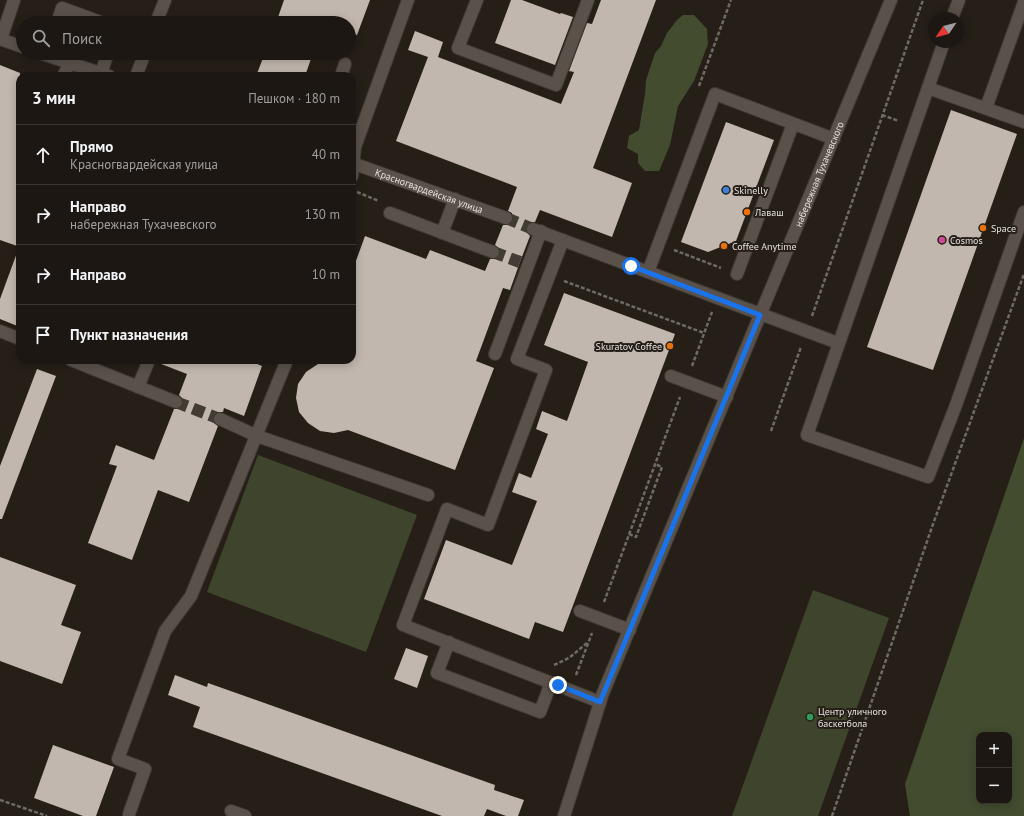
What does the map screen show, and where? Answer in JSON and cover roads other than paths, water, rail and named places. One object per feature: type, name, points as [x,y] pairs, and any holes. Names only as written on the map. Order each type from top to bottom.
[{"type":"street","points":[[14,0],[0,39],[16,45]]},
{"type":"street","points":[[159,16],[165,0]]},
{"type":"street","points":[[356,145],[408,0]]},
{"type":"street","points":[[477,0],[458,48],[556,85],[588,0]]},
{"type":"street","name":"набережная Тухачевского","points":[[564,816],[600,702],[891,0]]},
{"type":"street","points":[[954,12],[959,0]]},
{"type":"street","points":[[986,108],[1024,2]]},
{"type":"street","points":[[59,16],[62,8],[84,16]]},
{"type":"street","points":[[942,48],[807,435],[928,477],[956,405],[1024,212]]},
{"type":"street","points":[[61,60],[96,72]]},
{"type":"street","points":[[105,72],[107,60]]},
{"type":"street","points":[[138,72],[142,60]]},
{"type":"street","points":[[65,72],[70,63]]},
{"type":"street","points":[[342,72],[345,64]]},
{"type":"street","points":[[928,88],[1024,122]]},
{"type":"street","points":[[648,272],[715,94],[834,139]]},
{"type":"street","points":[[737,274],[793,124]]},
{"type":"street","name":"Красногвардейская улица","points":[[356,169],[455,199],[506,218]]},
{"type":"street","points":[[442,233],[455,199]]},
{"type":"street","points":[[390,213],[493,252]]},
{"type":"street","points":[[495,354],[524,264],[537,230],[760,315],[838,343]]},
{"type":"street","points":[[563,240],[517,359],[546,370],[488,524],[447,509],[403,625],[600,702]]},
{"type":"street","points":[[0,331],[16,337]]},
{"type":"street","points":[[81,364],[176,402]]},
{"type":"street","points":[[138,387],[147,364]]},
{"type":"street","points":[[129,814],[145,769],[118,759],[165,631],[191,596],[285,364]]},
{"type":"street","points":[[671,376],[726,397]]},
{"type":"street","points":[[220,418],[257,436],[428,495]]},
{"type":"street","points":[[580,611],[630,630]]},
{"type":"street","points":[[449,642],[437,673],[540,712],[551,683]]},
{"type":"street","points":[[231,810],[245,816]]},
{"type":"tunnel","points":[[506,218],[533,229]]},
{"type":"tunnel","points":[[493,252],[520,262]]},
{"type":"tunnel","points":[[176,402],[220,419]]},
{"type":"place","name":"Skinelly","points":[[726,190]]},
{"type":"place","name":"Лаваш","points":[[747,212]]},
{"type":"place","name":"Space","points":[[983,228]]},
{"type":"place","name":"Cosmos","points":[[942,240]]},
{"type":"place","name":"Coffee Anytime","points":[[724,246]]},
{"type":"place","name":"Skuratov Coffee","points":[[670,346]]},
{"type":"place","name":"Центр уличного баскетбола","points":[[810,717]]}]
